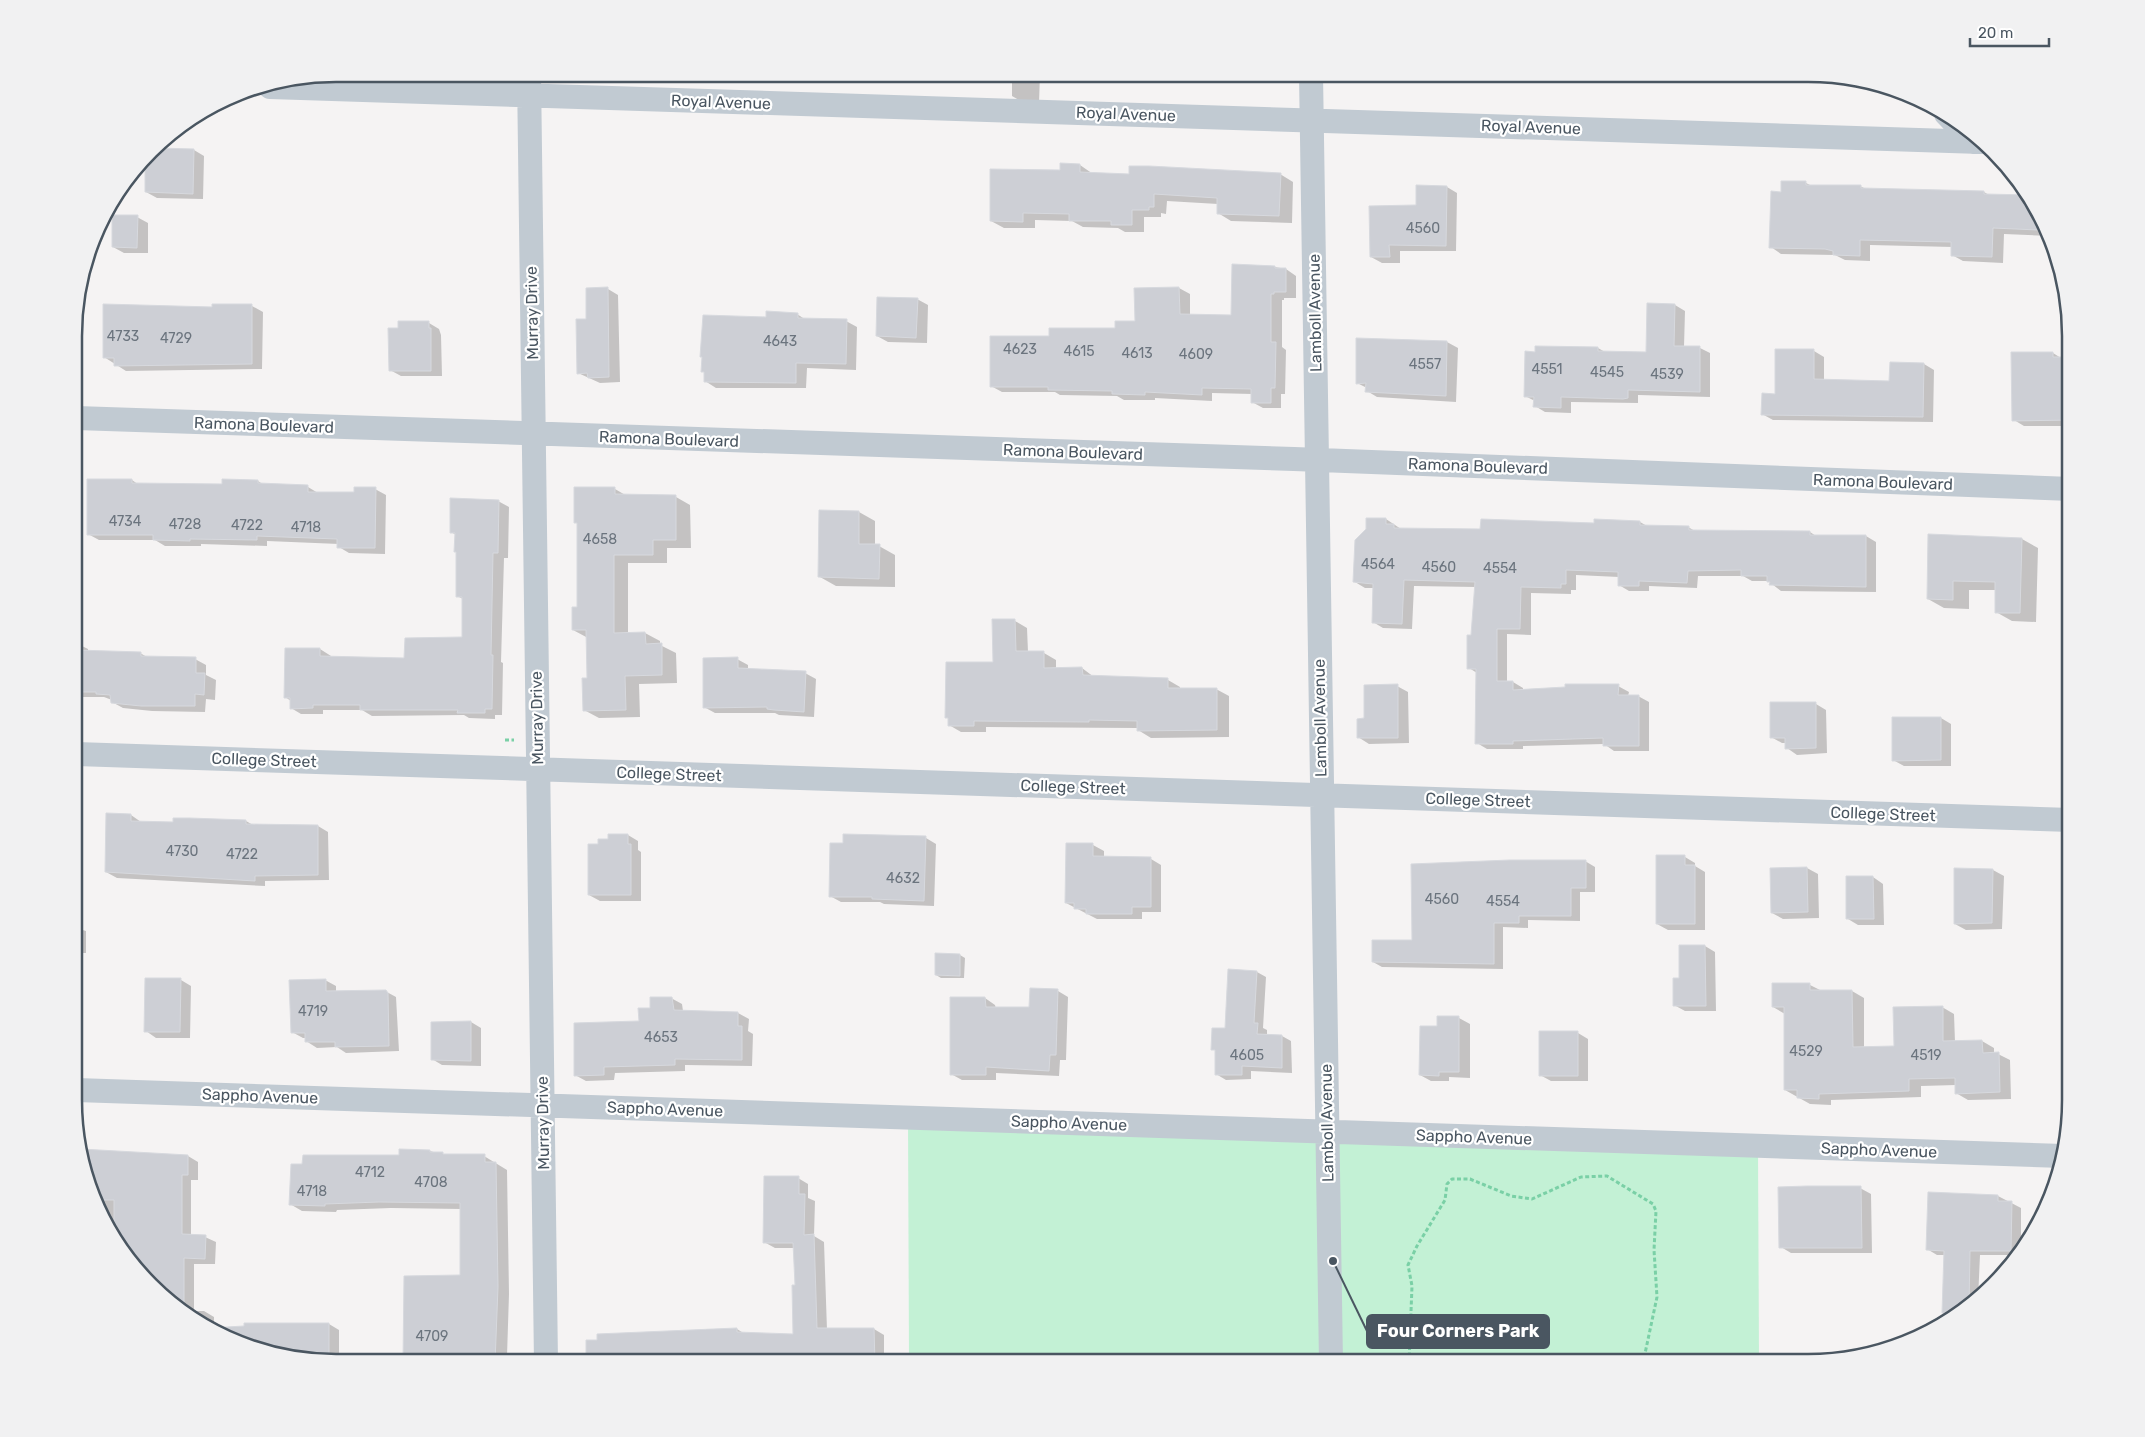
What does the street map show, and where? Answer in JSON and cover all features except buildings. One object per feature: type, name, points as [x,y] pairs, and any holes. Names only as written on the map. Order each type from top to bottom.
[{"type":"street","name":"Lamboll Avenue","points":[[1311,82],[1331,1354]]},
{"type":"street","name":"Royal Avenue","points":[[288,87],[529,85],[1311,120],[1971,142]]},
{"type":"street","name":"Murray Drive","points":[[529,85],[546,1354]]},
{"type":"street","name":"Ramona Boulevard","points":[[82,418],[1317,460],[2062,489]]},
{"type":"street","name":"College Street","points":[[82,754],[2062,820]]},
{"type":"street","name":"Sappho Avenue","points":[[82,1090],[2057,1156]]},
{"type":"path","points":[[1409,1354],[1412,1286],[1408,1264],[1445,1200],[1447,1184],[1452,1179],[1470,1179],[1511,1196],[1532,1199],[1581,1177],[1607,1176],[1653,1204],[1656,1211],[1654,1250],[1657,1297],[1645,1354]]},
{"type":"green space","points":[[908,1117],[1758,1146],[1759,1354],[909,1354]]},
{"type":"place","name":"Four Corners Park","points":[[1333,1261]]}]
